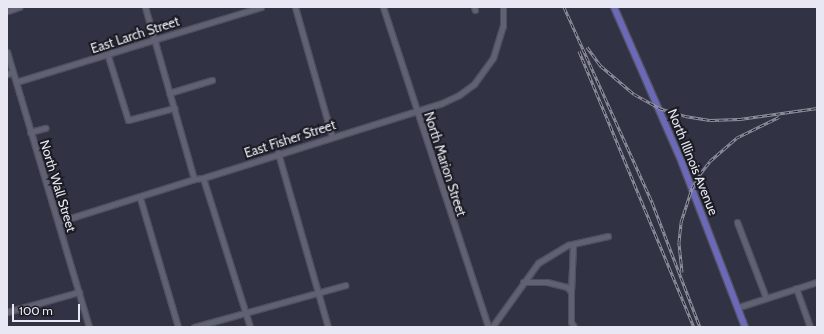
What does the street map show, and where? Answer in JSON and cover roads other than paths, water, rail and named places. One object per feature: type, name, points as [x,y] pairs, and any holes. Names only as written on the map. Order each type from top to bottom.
[{"type":"main road","name":"North Illinois Avenue","points":[[614,7],[682,163],[739,306],[745,327]]},
{"type":"street","points":[[7,11],[19,7]]},
{"type":"street","points":[[145,7],[194,179]]},
{"type":"street","name":"East Larch Street","points":[[16,82],[108,56],[154,40],[261,7]]},
{"type":"street","points":[[295,7],[332,136]]},
{"type":"street","name":"North Marion Street","points":[[383,7],[488,327]]},
{"type":"street","name":"East Fisher Street","points":[[58,222],[140,198],[194,179],[203,178],[332,136],[442,103],[474,84],[492,59],[500,38],[503,7]]},
{"type":"street","name":"North Wall Street","points":[[7,52],[89,327]]},
{"type":"street","points":[[108,56],[128,120],[174,108]]},
{"type":"street","points":[[7,74],[13,72]]},
{"type":"street","points":[[170,93],[212,80]]},
{"type":"street","points":[[30,132],[45,128]]},
{"type":"street","points":[[278,153],[328,327]]},
{"type":"street","points":[[203,178],[250,327]]},
{"type":"street","points":[[140,198],[178,327]]},
{"type":"street","points":[[737,222],[766,298]]},
{"type":"street","points":[[492,327],[538,263],[573,244],[608,236]]},
{"type":"street","points":[[573,244],[571,322],[574,327]]},
{"type":"street","points":[[523,282],[547,282],[567,287],[571,292]]},
{"type":"street","points":[[739,306],[817,282]]},
{"type":"street","points":[[194,327],[345,285]]},
{"type":"street","points":[[796,288],[810,327]]},
{"type":"street","points":[[7,312],[79,292]]},
{"type":"railway","points":[[564,7],[652,202],[700,327]]},
{"type":"railway","points":[[587,47],[601,66],[634,94],[659,108],[685,116],[710,120],[740,119],[817,108]]},
{"type":"railway","points":[[579,51],[694,327]]},
{"type":"railway","points":[[682,272],[679,242],[681,222],[692,188],[700,174],[710,161],[736,138],[779,117]]}]
